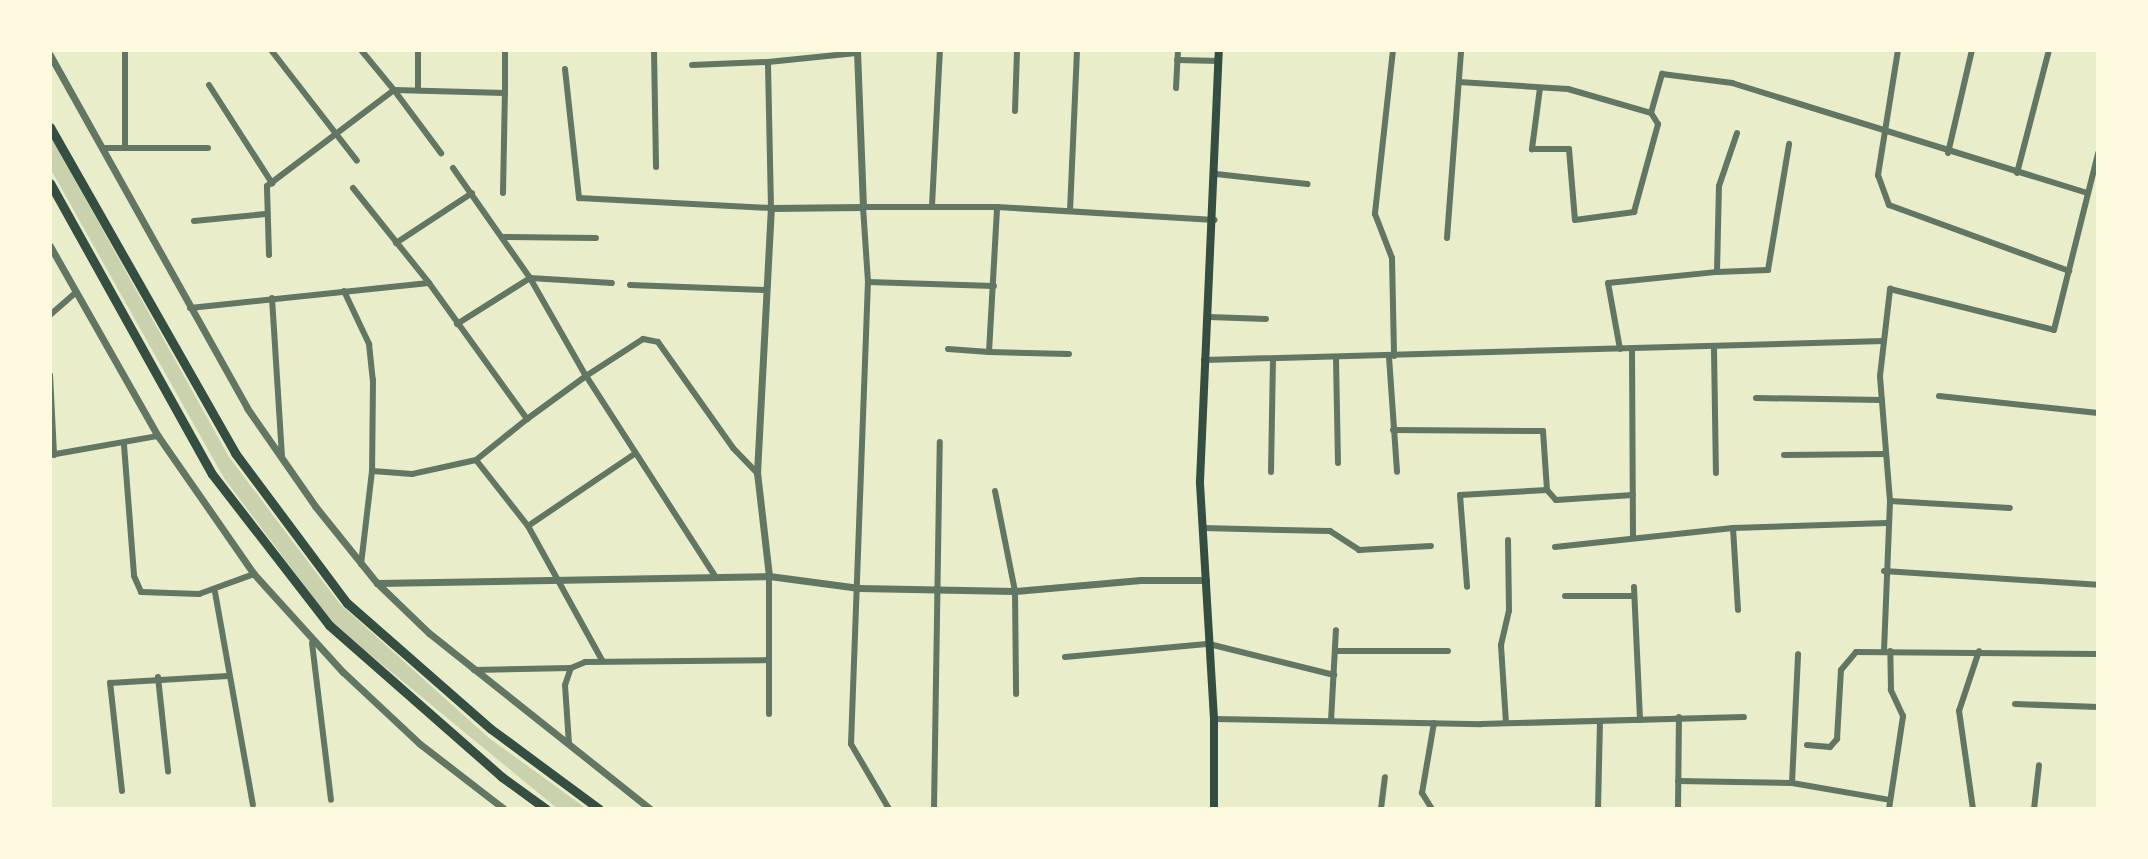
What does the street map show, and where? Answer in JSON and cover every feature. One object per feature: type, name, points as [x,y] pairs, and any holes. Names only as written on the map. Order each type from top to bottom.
[{"type":"highway","points":[[50,127],[235,453],[347,603],[491,729],[599,809]]},
{"type":"highway","points":[[50,183],[212,474],[329,625],[502,777],[546,809]]},
{"type":"main road","points":[[1214,809],[1214,719],[1203,528],[1204,360],[1215,220],[1219,50]]},
{"type":"street","points":[[125,50],[125,148]]},
{"type":"street","points":[[271,50],[357,161]]},
{"type":"street","points":[[361,50],[441,153]]},
{"type":"street","points":[[418,50],[418,90]]},
{"type":"street","points":[[503,193],[505,50]]},
{"type":"street","points":[[654,50],[656,167]]},
{"type":"street","points":[[932,206],[940,50]]},
{"type":"street","points":[[1015,111],[1017,50]]},
{"type":"street","points":[[1070,211],[1077,50]]},
{"type":"street","points":[[1176,88],[1178,50]]},
{"type":"street","points":[[1393,50],[1375,214],[1392,258],[1393,430],[1397,472]]},
{"type":"street","points":[[1447,238],[1461,50]]},
{"type":"street","points":[[1898,50],[1882,133],[1878,175],[1889,205],[2069,271]]},
{"type":"street","points":[[1948,153],[1972,50]]},
{"type":"street","points":[[2017,173],[2049,50]]},
{"type":"street","points":[[692,65],[768,62],[857,51],[868,282],[851,744],[889,809]]},
{"type":"street","points":[[50,55],[190,308],[282,459],[361,564],[377,583],[474,670],[650,809]]},
{"type":"street","points":[[1177,60],[1219,61]]},
{"type":"street","points":[[768,62],[771,208],[757,473],[769,576],[769,714]]},
{"type":"street","points":[[565,69],[579,198],[771,208],[997,207],[1215,220]]},
{"type":"street","points":[[1651,113],[1662,74],[1732,83],[1882,133],[2087,193]]},
{"type":"street","points":[[1459,82],[1568,89],[1651,113],[1658,124],[1634,212],[1575,220],[1569,149],[1532,149],[1540,88]]},
{"type":"street","points":[[209,85],[272,183]]},
{"type":"street","points":[[269,255],[265,189],[394,90],[505,93]]},
{"type":"street","points":[[1717,272],[1719,186],[1737,133]]},
{"type":"street","points":[[1620,349],[1608,283],[1768,270],[1789,144]]},
{"type":"street","points":[[104,148],[208,148]]},
{"type":"street","points":[[1889,809],[1903,716],[1891,690],[1884,571],[1890,501],[1882,400],[1890,289],[2054,330],[2098,153]]},
{"type":"street","points":[[453,168],[530,278],[586,376],[715,576]]},
{"type":"street","points":[[1216,174],[1307,184]]},
{"type":"street","points":[[353,188],[429,283],[527,419]]},
{"type":"street","points":[[396,243],[472,193]]},
{"type":"street","points":[[989,352],[997,207]]},
{"type":"street","points":[[194,221],[266,214]]},
{"type":"street","points":[[502,237],[596,238]]},
{"type":"street","points":[[50,246],[158,436],[254,574],[312,643],[420,744],[504,809]]},
{"type":"street","points":[[457,324],[530,278],[612,283]]},
{"type":"street","points":[[868,282],[994,286]]},
{"type":"street","points":[[190,308],[429,283]]},
{"type":"street","points":[[630,285],[767,290]]},
{"type":"street","points":[[344,291],[369,344],[372,471],[361,564]]},
{"type":"street","points":[[50,315],[75,293]]},
{"type":"street","points":[[272,298],[282,459]]},
{"type":"street","points":[[1209,317],[1266,319]]},
{"type":"street","points":[[372,471],[412,474],[476,460],[586,376],[643,339],[658,342],[757,473]]},
{"type":"street","points":[[1204,360],[1714,349],[1884,341]]},
{"type":"street","points":[[948,349],[1069,354]]},
{"type":"street","points":[[1632,349],[1633,538]]},
{"type":"street","points":[[1714,349],[1716,473]]},
{"type":"street","points":[[1271,472],[1273,359]]},
{"type":"street","points":[[1336,359],[1338,463]]},
{"type":"street","points":[[50,375],[52,455],[124,445],[158,436]]},
{"type":"street","points":[[1939,396],[2098,413]]},
{"type":"street","points":[[1756,398],[1882,400]]},
{"type":"street","points":[[1393,430],[1543,431],[1547,490],[1556,500],[1633,495]]},
{"type":"street","points":[[934,809],[941,591],[940,442]]},
{"type":"street","points":[[124,445],[137,587],[149,596],[215,592],[254,574]]},
{"type":"street","points":[[528,526],[636,453]]},
{"type":"street","points":[[1784,455],[1886,454]]},
{"type":"street","points":[[476,460],[528,526],[602,660]]},
{"type":"street","points":[[1467,587],[1460,495],[1547,490]]},
{"type":"street","points":[[995,491],[1015,591],[1016,694]]},
{"type":"street","points":[[1890,501],[2010,508]]},
{"type":"street","points":[[1555,547],[1733,528],[1887,523]]},
{"type":"street","points":[[1203,528],[1330,531],[1359,550],[1431,546]]},
{"type":"street","points":[[1733,528],[1738,610]]},
{"type":"street","points":[[1506,723],[1501,645],[1509,611],[1508,540]]},
{"type":"street","points":[[1884,571],[2098,585]]},
{"type":"street","points":[[377,583],[769,576],[859,588],[1015,591],[1141,580],[1206,580]]},
{"type":"street","points":[[1634,587],[1640,720]]},
{"type":"street","points":[[215,592],[253,805]]},
{"type":"street","points":[[1565,596],[1634,596]]},
{"type":"street","points":[[1331,721],[1336,630]]},
{"type":"street","points":[[312,643],[331,800]]},
{"type":"street","points":[[1065,657],[1209,644],[1334,675]]},
{"type":"street","points":[[1335,651],[1448,651]]},
{"type":"street","points":[[1973,809],[1959,711],[1979,651]]},
{"type":"street","points":[[1807,745],[1830,747],[1837,739],[1845,661],[1856,652],[2098,654]]},
{"type":"street","points":[[1792,783],[1798,654]]},
{"type":"street","points":[[474,670],[571,668],[602,660],[769,660]]},
{"type":"street","points":[[569,748],[565,685],[571,668]]},
{"type":"street","points":[[122,791],[110,683],[158,677],[228,676]]},
{"type":"street","points":[[158,677],[168,771]]},
{"type":"street","points":[[2015,704],[2098,707]]},
{"type":"street","points":[[1678,809],[1679,717]]},
{"type":"street","points":[[1214,719],[1506,723],[1744,717]]},
{"type":"street","points":[[1598,809],[1600,721]]},
{"type":"street","points":[[1432,809],[1422,793],[1434,723]]},
{"type":"street","points":[[2034,809],[2039,765]]},
{"type":"street","points":[[1381,809],[1385,777]]},
{"type":"street","points":[[1678,781],[1792,783],[1890,800]]},
{"type":"green space","points":[[50,135],[229,457],[340,604],[489,738],[587,809],[558,809],[334,625],[224,478],[50,168]]}]
